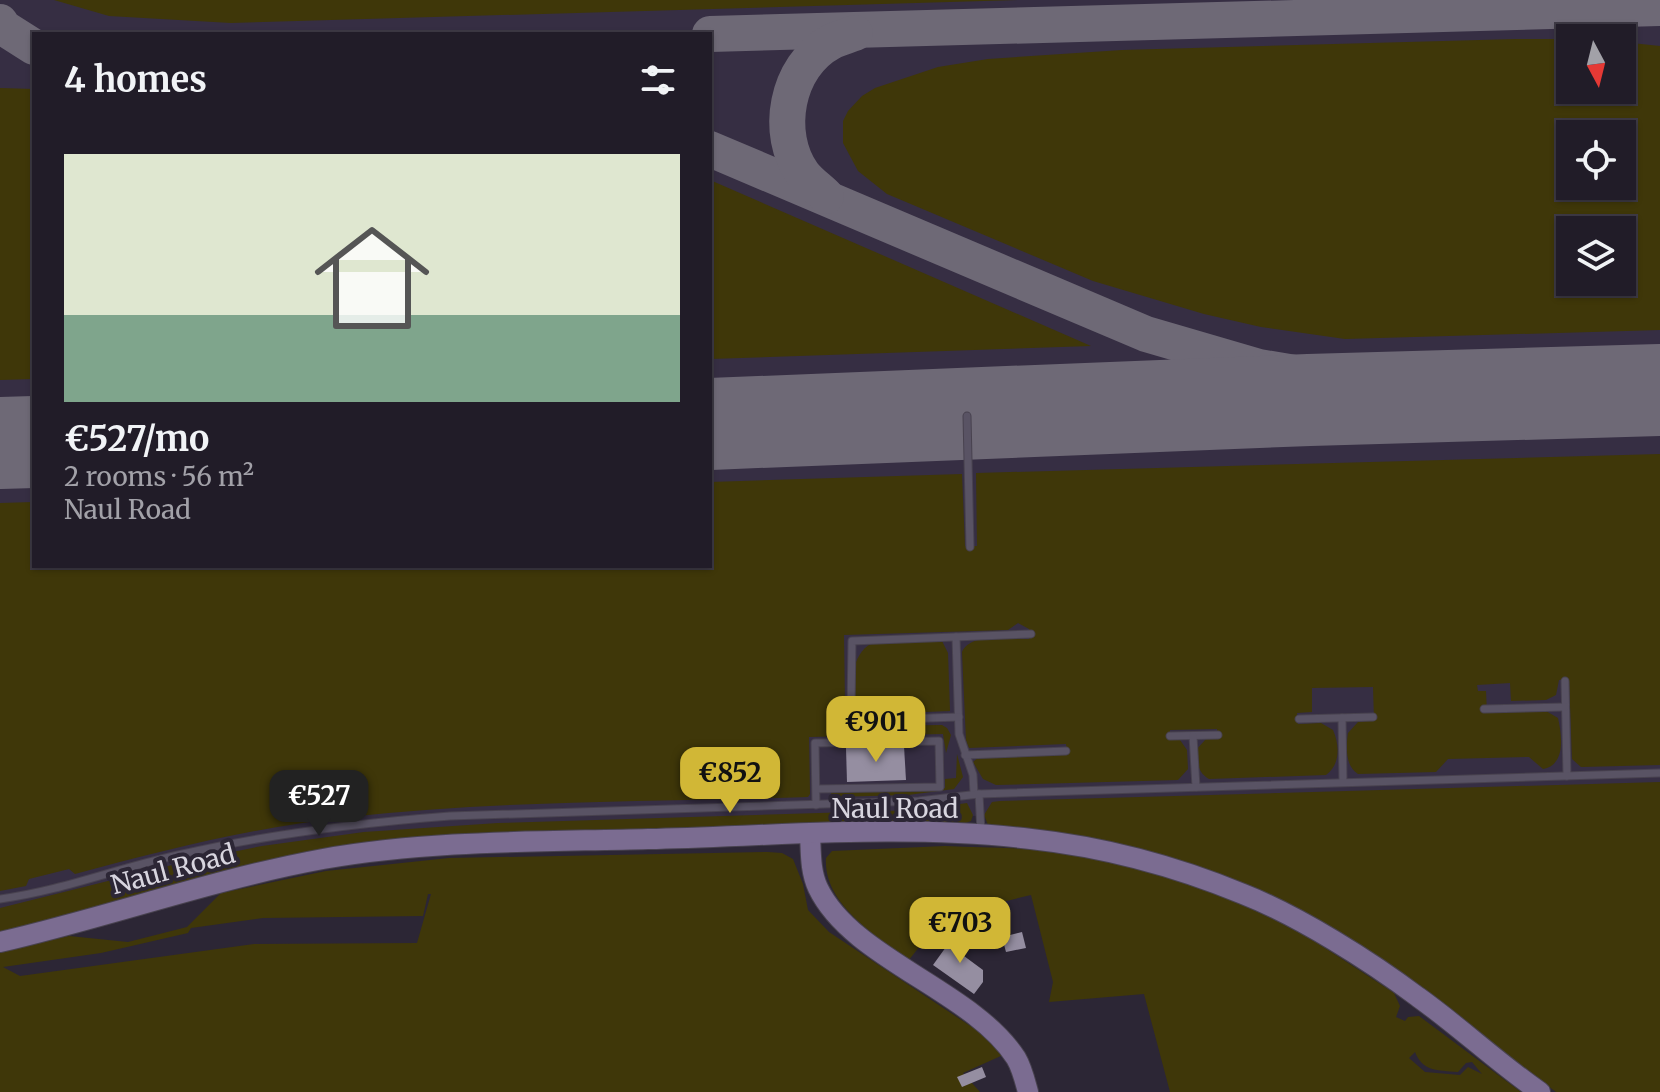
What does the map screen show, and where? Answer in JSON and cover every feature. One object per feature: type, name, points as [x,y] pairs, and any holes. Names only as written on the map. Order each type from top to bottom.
[{"type":"street","name":"Naul Road","points":[[0,942],[263,871],[353,854],[442,846],[810,834],[1028,838],[1086,847],[1169,866],[1248,895],[1356,955],[1416,995],[1534,1087]]},
{"type":"street","points":[[810,834],[812,868],[819,889],[845,923],[1000,1038],[1019,1064],[1028,1092]]},
{"type":"lane","points":[[967,416],[970,547]]},
{"type":"lane","points":[[959,717],[871,720],[859,717],[851,707],[852,641],[1031,634]]},
{"type":"lane","points":[[956,637],[959,734],[973,775],[980,835]]},
{"type":"lane","points":[[1565,681],[1567,776]]},
{"type":"lane","points":[[1484,709],[1565,707]]},
{"type":"lane","points":[[1299,719],[1373,717]]},
{"type":"lane","points":[[1342,718],[1343,782]]},
{"type":"lane","points":[[1170,736],[1218,735]]},
{"type":"lane","points":[[1193,736],[1196,787]]},
{"type":"lane","points":[[816,789],[940,787],[939,741],[815,743],[816,805]]},
{"type":"lane","points":[[965,755],[1066,751]]},
{"type":"lane","points":[[0,899],[53,889],[177,855],[248,840],[389,821],[465,815],[919,801],[976,794],[1660,773]]},
{"type":"shaded area","points":[[0,0],[1660,0],[1660,796],[1068,814],[587,824],[0,920]]},
{"type":"shaded area","points":[[54,0],[1020,0],[231,23],[109,16]]},
{"type":"shaded area","points":[[1556,39],[1556,104],[1636,104],[1636,43],[1660,46],[1660,330],[1345,339],[1261,327],[1204,314],[1093,281],[887,194],[858,171],[843,143],[843,121],[862,96],[875,88],[938,67],[988,59],[1122,50]]},
{"type":"shaded area","points":[[0,88],[32,89],[32,379],[0,380]]},
{"type":"shaded area","points":[[712,181],[1091,346],[712,359]]},
{"type":"shaded area","points":[[1660,454],[1660,765],[1581,767],[1572,759],[1569,680],[1559,680],[1556,695],[1546,700],[1511,701],[1510,683],[1477,685],[1478,691],[1486,691],[1487,713],[1546,711],[1558,718],[1559,756],[1556,762],[1543,769],[1529,757],[1448,759],[1436,772],[1358,774],[1349,761],[1348,733],[1358,722],[1374,720],[1373,687],[1312,688],[1312,712],[1297,713],[1298,724],[1321,723],[1333,730],[1337,755],[1334,766],[1326,775],[1209,779],[1200,770],[1196,750],[1206,739],[1218,738],[1217,729],[1170,730],[1170,739],[1180,740],[1187,750],[1188,769],[1178,780],[996,785],[983,779],[973,762],[980,756],[1067,751],[1066,744],[969,748],[966,740],[962,652],[982,639],[1029,639],[1029,629],[1018,623],[1008,630],[844,635],[845,707],[851,721],[865,726],[942,725],[951,735],[946,753],[943,734],[809,737],[808,797],[520,805],[405,811],[313,821],[176,848],[75,874],[69,869],[29,879],[26,886],[0,891],[0,503],[32,502],[32,568],[712,568],[712,482],[962,474],[965,546],[977,546],[976,473]]},
{"type":"shaded area","points":[[942,641],[948,653],[950,711],[876,714],[858,705],[852,690],[853,672],[865,648],[871,644]]},
{"type":"shaded area","points":[[957,754],[963,777],[954,789],[908,795],[832,797],[831,793],[945,788],[945,779],[956,778]]},
{"type":"shaded area","points":[[1660,782],[1660,1092],[1556,1092],[1466,1024],[1267,897],[996,829],[988,825],[984,815],[992,802],[1000,801]]},
{"type":"shaded area","points":[[967,803],[973,815],[971,821],[955,827],[443,841],[0,933],[0,908],[188,861],[262,846],[364,832],[498,823],[918,810]]},
{"type":"shaded area","points":[[945,846],[1045,850],[1141,869],[1202,889],[1261,913],[1336,955],[1394,993],[1400,1006],[1396,1017],[1405,1021],[1408,1017],[1419,1016],[1521,1092],[1170,1092],[1144,994],[1049,1002],[1053,982],[1031,895],[944,916],[908,961],[867,929],[842,904],[827,875],[826,858],[832,851]],"holes":[[[1415,1052],[1418,1059],[1432,1069],[1458,1072],[1466,1063],[1472,1062],[1482,1074],[1468,1067],[1460,1075],[1425,1072],[1409,1058]]]},
{"type":"shaded area","points":[[782,853],[793,859],[803,884],[808,910],[829,932],[993,1041],[1003,1055],[963,1073],[980,1092],[0,1092],[0,952],[69,936],[128,942],[187,927],[221,893],[326,871],[449,858]],"holes":[[[428,894],[431,894],[417,943],[254,944],[20,976],[3,967],[101,953],[188,933],[191,928],[263,918],[423,916]]]},
{"type":"building","points":[[904,746],[906,780],[847,782],[846,748]]},
{"type":"building","points":[[996,909],[1000,923],[983,927],[979,913]]},
{"type":"building","points":[[1022,932],[1026,948],[1006,952],[1002,937]]},
{"type":"building","points":[[956,933],[972,945],[964,956],[983,970],[983,982],[974,994],[933,965]]},
{"type":"building","points":[[982,1067],[986,1077],[962,1087],[957,1077]]},
{"type":"taxiway","points":[[712,34],[1660,8]]},
{"type":"taxiway","points":[[0,22],[4,28],[32,46]]},
{"type":"taxiway","points":[[826,196],[805,177],[794,158],[787,121],[789,102],[804,67],[816,53],[834,41],[855,33]]},
{"type":"taxiway","points":[[712,150],[1146,334],[1259,367],[1378,387],[1520,396]]},
{"type":"runway","points":[[712,424],[1309,400],[1660,390]]},
{"type":"runway","points":[[0,443],[32,442]]}]
